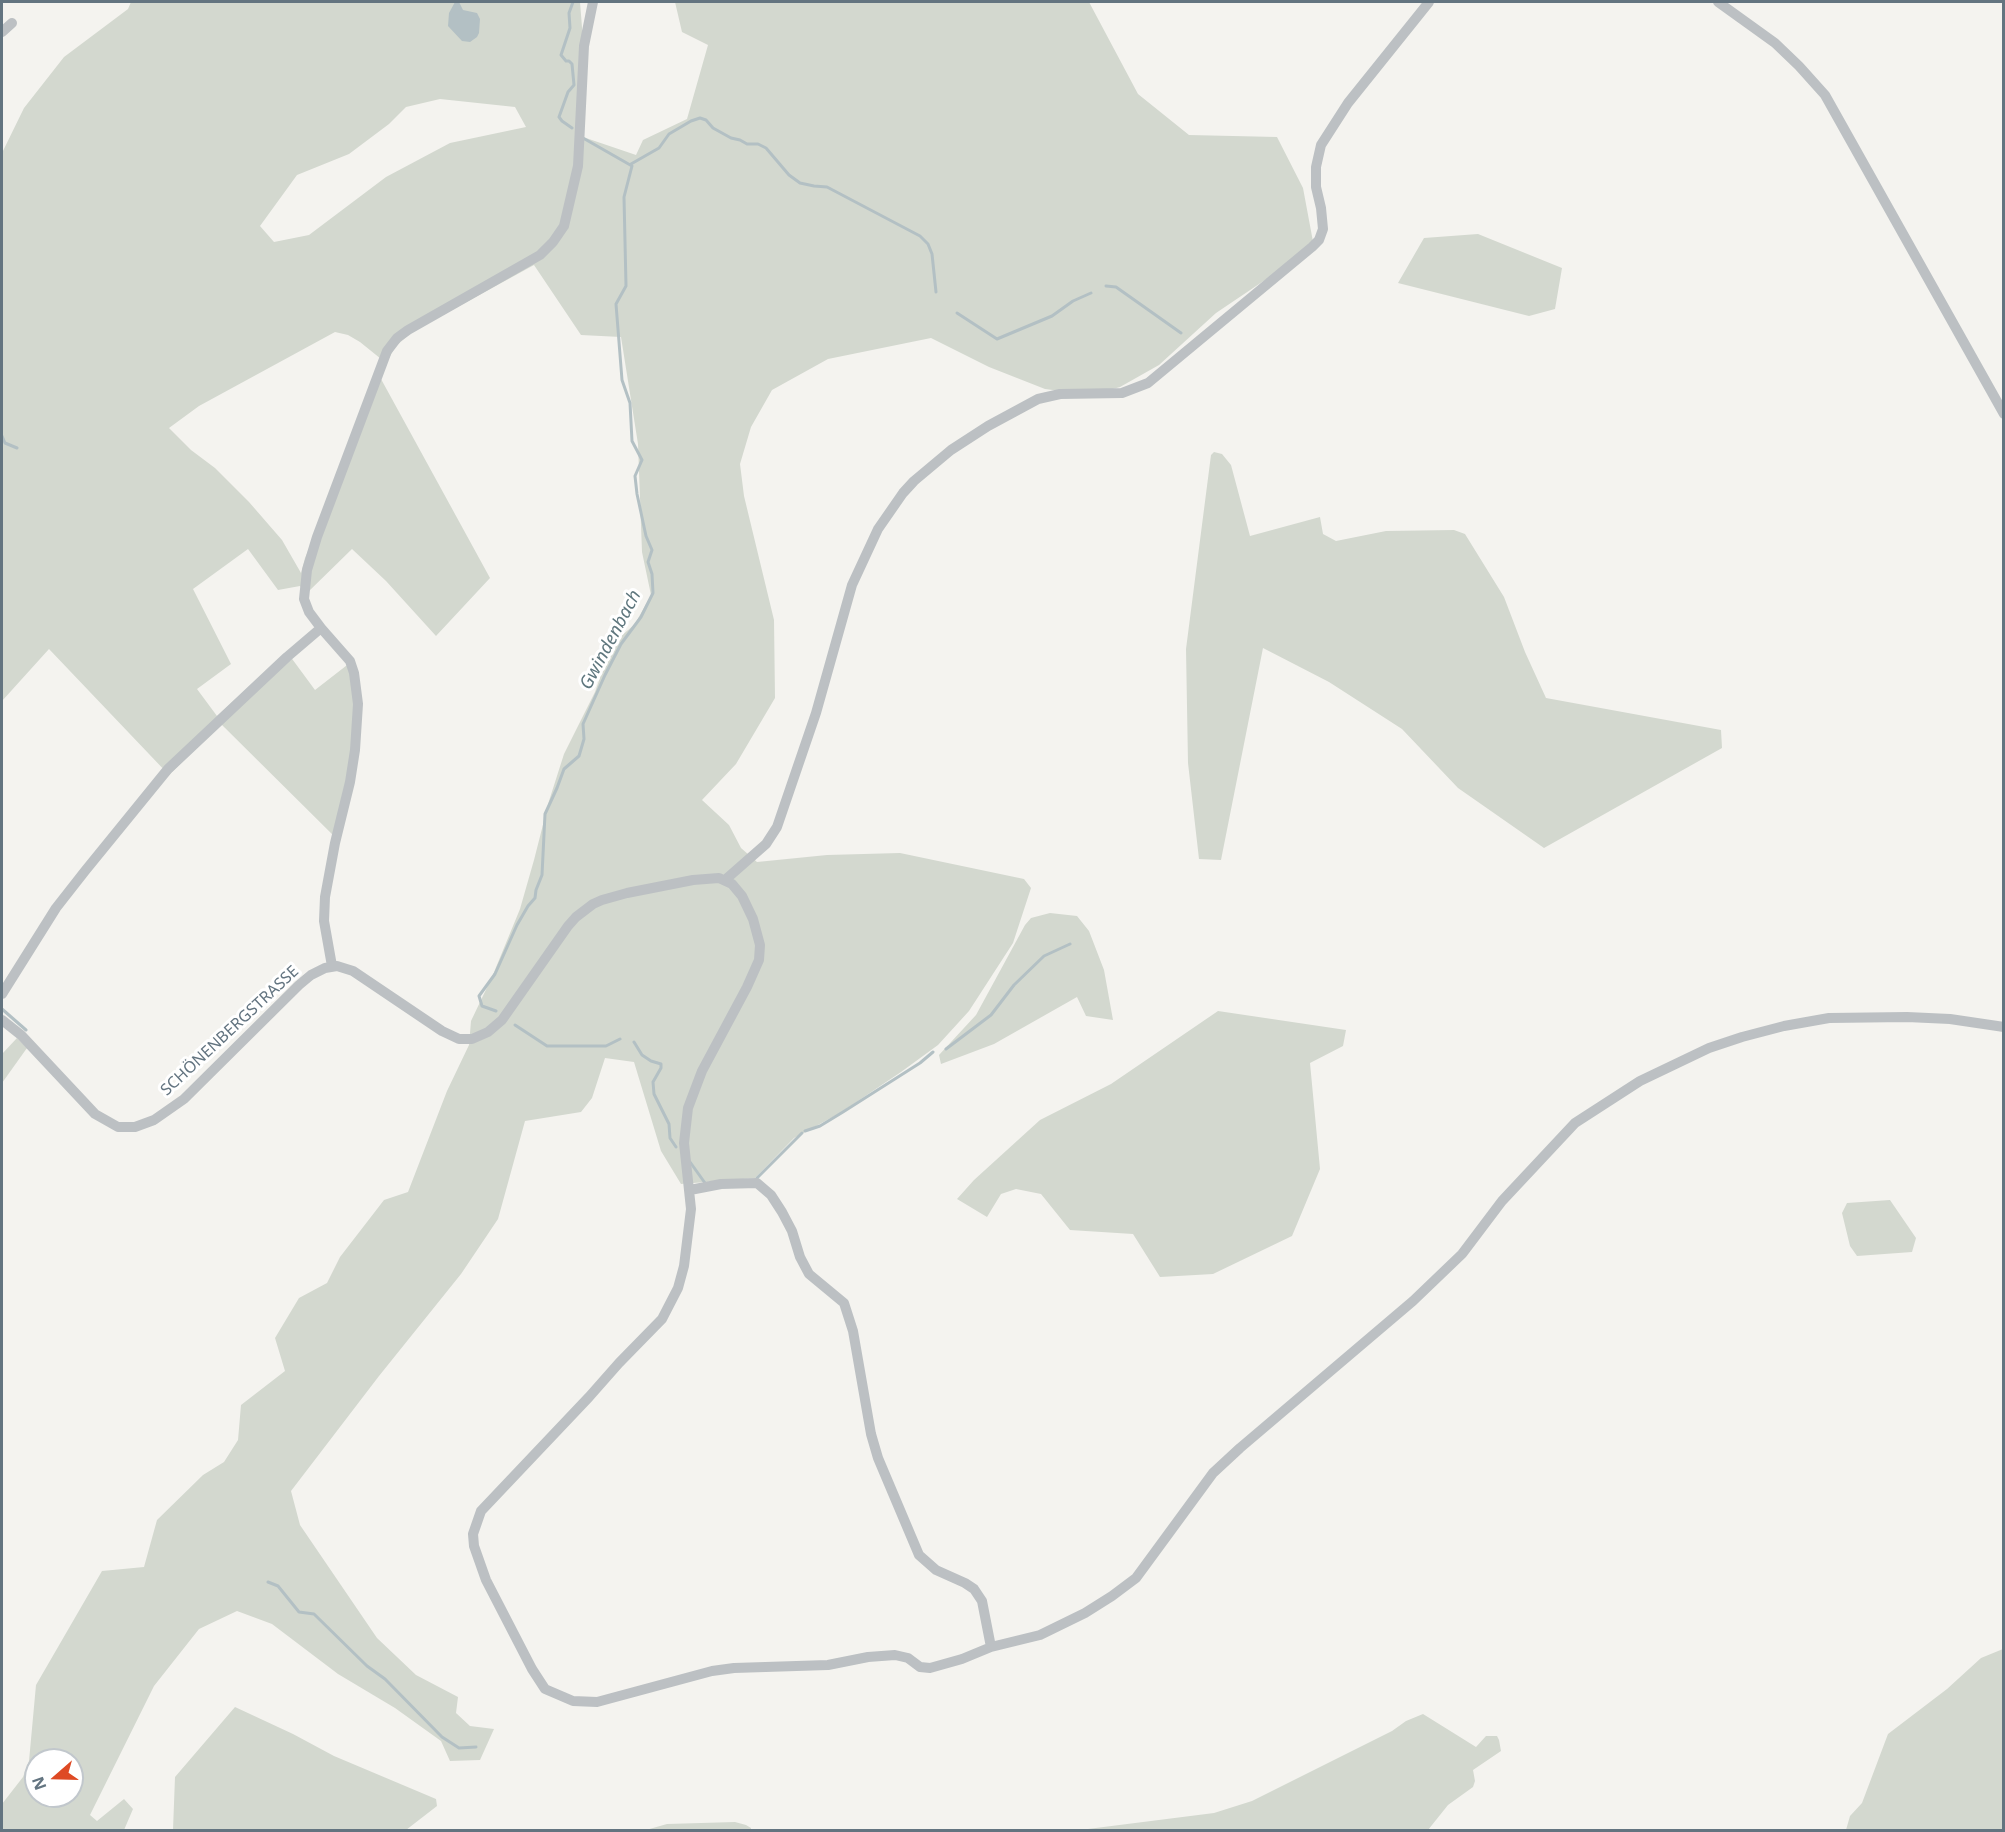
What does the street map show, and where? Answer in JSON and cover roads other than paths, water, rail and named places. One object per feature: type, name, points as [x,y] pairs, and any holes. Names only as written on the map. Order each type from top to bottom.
[{"type":"street","points":[[593,2],[584,46],[578,166],[564,226],[554,242],[540,255],[408,330],[387,351],[317,537],[304,586],[304,599],[309,612],[347,657],[352,667],[358,704],[350,782],[325,897],[324,921],[332,966],[346,968],[361,975],[450,1035],[465,1040],[488,1032],[502,1020],[562,934],[576,917],[593,904],[627,893],[693,880],[719,878],[737,889],[748,906],[758,932],[760,953],[752,977],[702,1071],[687,1108],[684,1143],[691,1209],[684,1266],[670,1306],[662,1319],[491,1498],[481,1511],[476,1523],[473,1534],[474,1546],[486,1580],[532,1669],[545,1689],[573,1701],[597,1702],[712,1671],[734,1668],[828,1665],[895,1654],[908,1658],[920,1667],[930,1668],[962,1659],[991,1647],[1040,1635],[1085,1613],[1136,1578],[1213,1473],[1413,1301],[1462,1254],[1502,1201],[1575,1123],[1640,1081],[1709,1048],[1784,1026],[1828,1018],[1950,1019],[2004,1027]]},
{"type":"street","points":[[725,880],[766,844],[777,826],[816,712],[852,585],[878,529],[903,493],[951,450],[988,426],[1038,399],[1060,394],[1122,393],[1148,383],[1312,247],[1319,240],[1323,229],[1316,166],[1321,145],[1348,103],[1429,2]]},
{"type":"street","points":[[1718,2],[1774,43],[1799,66],[1825,96],[2004,414]]},
{"type":"street","points":[[2,32],[12,22]]},
{"type":"street","points":[[2,994],[56,908],[168,769],[321,628]]},
{"type":"street","name":"SCHÖNENBERGSTRASSE","points":[[2,1020],[21,1035],[95,1114],[118,1127],[135,1127],[154,1119],[184,1099],[299,985],[318,971],[332,966]]},
{"type":"street","points":[[690,1190],[721,1184],[757,1183],[771,1195],[782,1212],[809,1274],[844,1303],[853,1331],[871,1434],[878,1458],[919,1555],[936,1570],[974,1589],[982,1601],[991,1647]]},
{"type":"waterway","name":"Gwindenbach","points":[[572,128],[559,117],[568,92],[574,85],[572,64],[561,55],[570,28],[569,13],[573,2]]},
{"type":"waterway","points":[[631,164],[659,148],[669,134],[691,121],[700,118],[706,120],[713,128],[731,138],[766,148],[789,175],[800,183],[827,187],[920,236],[928,244],[932,254],[936,292]]},
{"type":"waterway","name":"Gwindenbach","points":[[496,1011],[482,1006],[479,996],[495,974],[517,925],[535,898],[542,875],[545,814],[564,769],[579,756],[584,739],[583,724],[605,675],[621,644],[641,617],[653,593],[652,574],[648,562],[652,550],[646,536],[635,476],[642,460],[632,441],[630,403],[622,380],[616,304],[626,286],[624,197],[632,166],[583,138]]},
{"type":"waterway","points":[[1106,286],[1116,287],[1181,333]]},
{"type":"waterway","points":[[957,313],[997,339],[1052,316],[1073,301],[1091,293]]},
{"type":"waterway","points":[[2,436],[5,443],[17,448]]},
{"type":"waterway","points":[[946,1049],[991,1015],[1014,985],[1044,956],[1070,944]]},
{"type":"waterway","points":[[2,1009],[26,1030]]},
{"type":"waterway","name":"Gwindenbach","points":[[515,1025],[547,1046],[606,1046],[620,1039]]},
{"type":"waterway","points":[[634,1042],[642,1055],[661,1064],[653,1082],[654,1094],[669,1124],[670,1138],[676,1147]]},
{"type":"waterway","points":[[805,1131],[820,1126],[843,1112],[920,1063],[933,1052]]},
{"type":"waterway","points":[[757,1178],[802,1133]]},
{"type":"waterway","points":[[690,1162],[705,1183]]},
{"type":"waterway","points":[[268,1582],[278,1586],[299,1612],[314,1614],[367,1666],[385,1679],[442,1737],[459,1748],[476,1747]]}]
